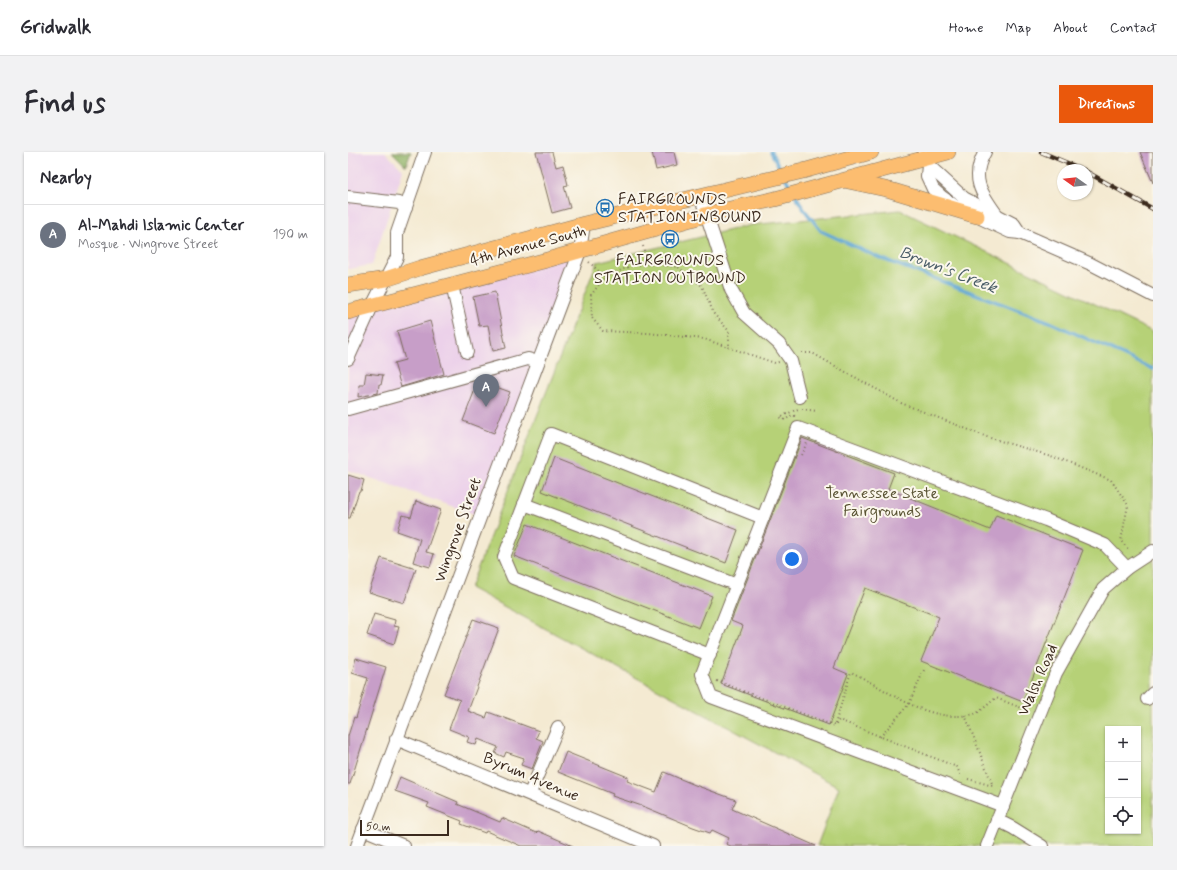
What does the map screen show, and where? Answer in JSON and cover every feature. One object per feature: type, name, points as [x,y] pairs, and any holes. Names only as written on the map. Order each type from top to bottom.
[{"type":"main road","name":"4th Avenue South","points":[[348,285],[386,279],[420,268],[584,224],[803,171],[871,152]]},
{"type":"main road","name":"4th Avenue South","points":[[348,312],[452,285],[585,256],[707,215],[807,191],[948,152]]},
{"type":"main road","points":[[845,180],[897,192],[977,216]]},
{"type":"street","points":[[348,359],[372,306],[397,257],[397,233],[425,152]]},
{"type":"street","points":[[985,152],[980,162],[977,179],[982,193],[997,216]]},
{"type":"street","points":[[926,159],[964,198],[1014,224],[1020,233]]},
{"type":"street","points":[[926,159],[927,176],[933,189],[949,202],[1010,232],[1020,233],[1091,264],[1153,296]]},
{"type":"street","points":[[700,195],[731,290],[744,313],[779,344],[791,361],[800,397]]},
{"type":"street","points":[[348,197],[399,203],[406,208]]},
{"type":"street","name":"Wingrove Street","points":[[357,846],[538,362],[585,256],[584,224]]},
{"type":"street","points":[[452,285],[467,352]]},
{"type":"street","points":[[348,409],[528,359],[538,362]]},
{"type":"street","points":[[1003,806],[711,698],[702,674],[798,428],[1039,518],[1105,545],[1127,568]]},
{"type":"street","points":[[710,656],[513,578],[504,557],[524,504],[551,434],[763,518]]},
{"type":"street","points":[[524,504],[737,585]]},
{"type":"street","name":"Walsh Road","points":[[987,846],[1056,673],[1103,588],[1127,568],[1153,551]]},
{"type":"street","points":[[530,793],[558,727]]},
{"type":"street","name":"Byrum Avenue","points":[[396,739],[530,793],[653,846]]},
{"type":"street","points":[[997,820],[1042,846]]},
{"type":"street","points":[[363,829],[404,846]]},
{"type":"path","points":[[643,245],[647,264]]},
{"type":"path","points":[[585,256],[605,277]]},
{"type":"path","points":[[729,347],[729,331],[714,314],[702,286],[678,267],[647,264],[631,266],[605,277],[591,295],[592,318],[603,331],[648,333],[704,339],[776,363],[782,361]]},
{"type":"path","points":[[802,353],[812,353],[901,403],[987,437],[1051,456],[1111,480],[1128,505],[1121,541],[1128,548]]},
{"type":"path","points":[[798,417],[792,415],[785,420],[780,417],[796,409],[817,411]]},
{"type":"path","points":[[800,458],[810,436]]},
{"type":"path","points":[[880,736],[909,704],[924,670]]},
{"type":"path","points":[[835,726],[851,672],[909,704],[941,716],[975,714],[996,698],[1024,709]]},
{"type":"path","points":[[713,680],[835,726]]},
{"type":"path","points":[[835,726],[839,720],[957,767],[960,777],[993,786],[965,714]]},
{"type":"shaded area","points":[[348,152],[385,152],[403,170],[372,265],[348,269]]},
{"type":"shaded area","points":[[580,251],[480,516],[348,470],[348,312]]},
{"type":"green space","points":[[392,152],[411,152],[406,166]]},
{"type":"green space","name":"Tennessee State Fairgrounds","points":[[900,210],[1153,332],[1153,846],[817,846],[839,787],[470,588],[597,262],[751,225]]},
{"type":"building","points":[[536,152],[552,152],[556,167],[563,165],[568,185],[564,186],[570,208],[552,213]]},
{"type":"building","points":[[652,152],[674,152],[677,165],[656,170]]},
{"type":"building","points":[[1140,152],[1153,152],[1153,183]]},
{"type":"building","points":[[495,292],[506,348],[493,351],[488,325],[479,326],[473,297]]},
{"type":"building","points":[[430,321],[444,374],[401,387],[394,363],[405,360],[397,331]]},
{"type":"building","points":[[366,373],[383,375],[381,385],[379,384],[378,393],[358,397],[359,385],[364,385]]},
{"type":"building","points":[[488,384],[510,392],[494,433],[463,421],[476,387]]},
{"type":"building","points":[[802,438],[894,473],[888,489],[990,530],[996,515],[1083,550],[1023,702],[921,661],[939,617],[865,588],[834,668],[848,674],[829,725],[721,684],[743,626],[731,621]]},
{"type":"building","points":[[554,458],[738,530],[726,563],[542,491]]},
{"type":"building","points":[[348,475],[364,480],[350,518],[348,518]]},
{"type":"building","points":[[416,501],[441,510],[426,552],[434,554],[430,567],[413,562],[420,539],[397,531],[402,515],[411,517]]},
{"type":"building","points":[[527,524],[712,596],[699,628],[514,556]]},
{"type":"building","points":[[381,558],[416,569],[404,603],[369,592]]},
{"type":"building","points":[[374,614],[395,620],[394,626],[399,627],[394,644],[367,635]]},
{"type":"building","points":[[473,619],[499,628],[468,711],[486,718],[488,712],[539,731],[536,738],[543,741],[532,769],[521,765],[524,758],[506,752],[504,757],[495,753],[498,747],[478,739],[476,745],[467,742],[469,737],[449,729],[460,700],[444,694]]},
{"type":"building","points":[[356,658],[386,667],[350,784],[348,784],[348,736],[354,717],[356,718],[368,678],[352,673]]},
{"type":"building","points":[[566,752],[628,777],[627,781],[656,792],[664,772],[736,800],[732,809],[816,846],[731,846],[726,844],[729,838],[712,830],[710,833],[693,827],[645,807],[612,796],[613,794],[558,772]]},
{"type":"building","points":[[400,777],[458,802],[457,804],[500,822],[502,818],[536,833],[538,831],[573,846],[521,846],[486,831],[485,833],[461,824],[462,821],[427,807],[429,803],[395,791]]},
{"type":"waterway","name":"Brown's Creek","points":[[771,152],[782,172]]},
{"type":"waterway","name":"Brown's Creek","points":[[786,179],[793,191]]},
{"type":"waterway","name":"Brown's Creek","points":[[796,196],[803,208],[821,231],[880,258],[1050,322],[1153,369]]},
{"type":"railway","points":[[1041,152],[1070,164]]},
{"type":"railway","points":[[1093,175],[1153,209]]},
{"type":"place","name":"FAIRGROUNDS STATION INBOUND","points":[[605,208]]},
{"type":"place","name":"FAIRGROUNDS STATION OUTBOUND","points":[[670,239]]},
{"type":"place","name":"Al-Mahdi Islamic Center","points":[[486,407]]}]
